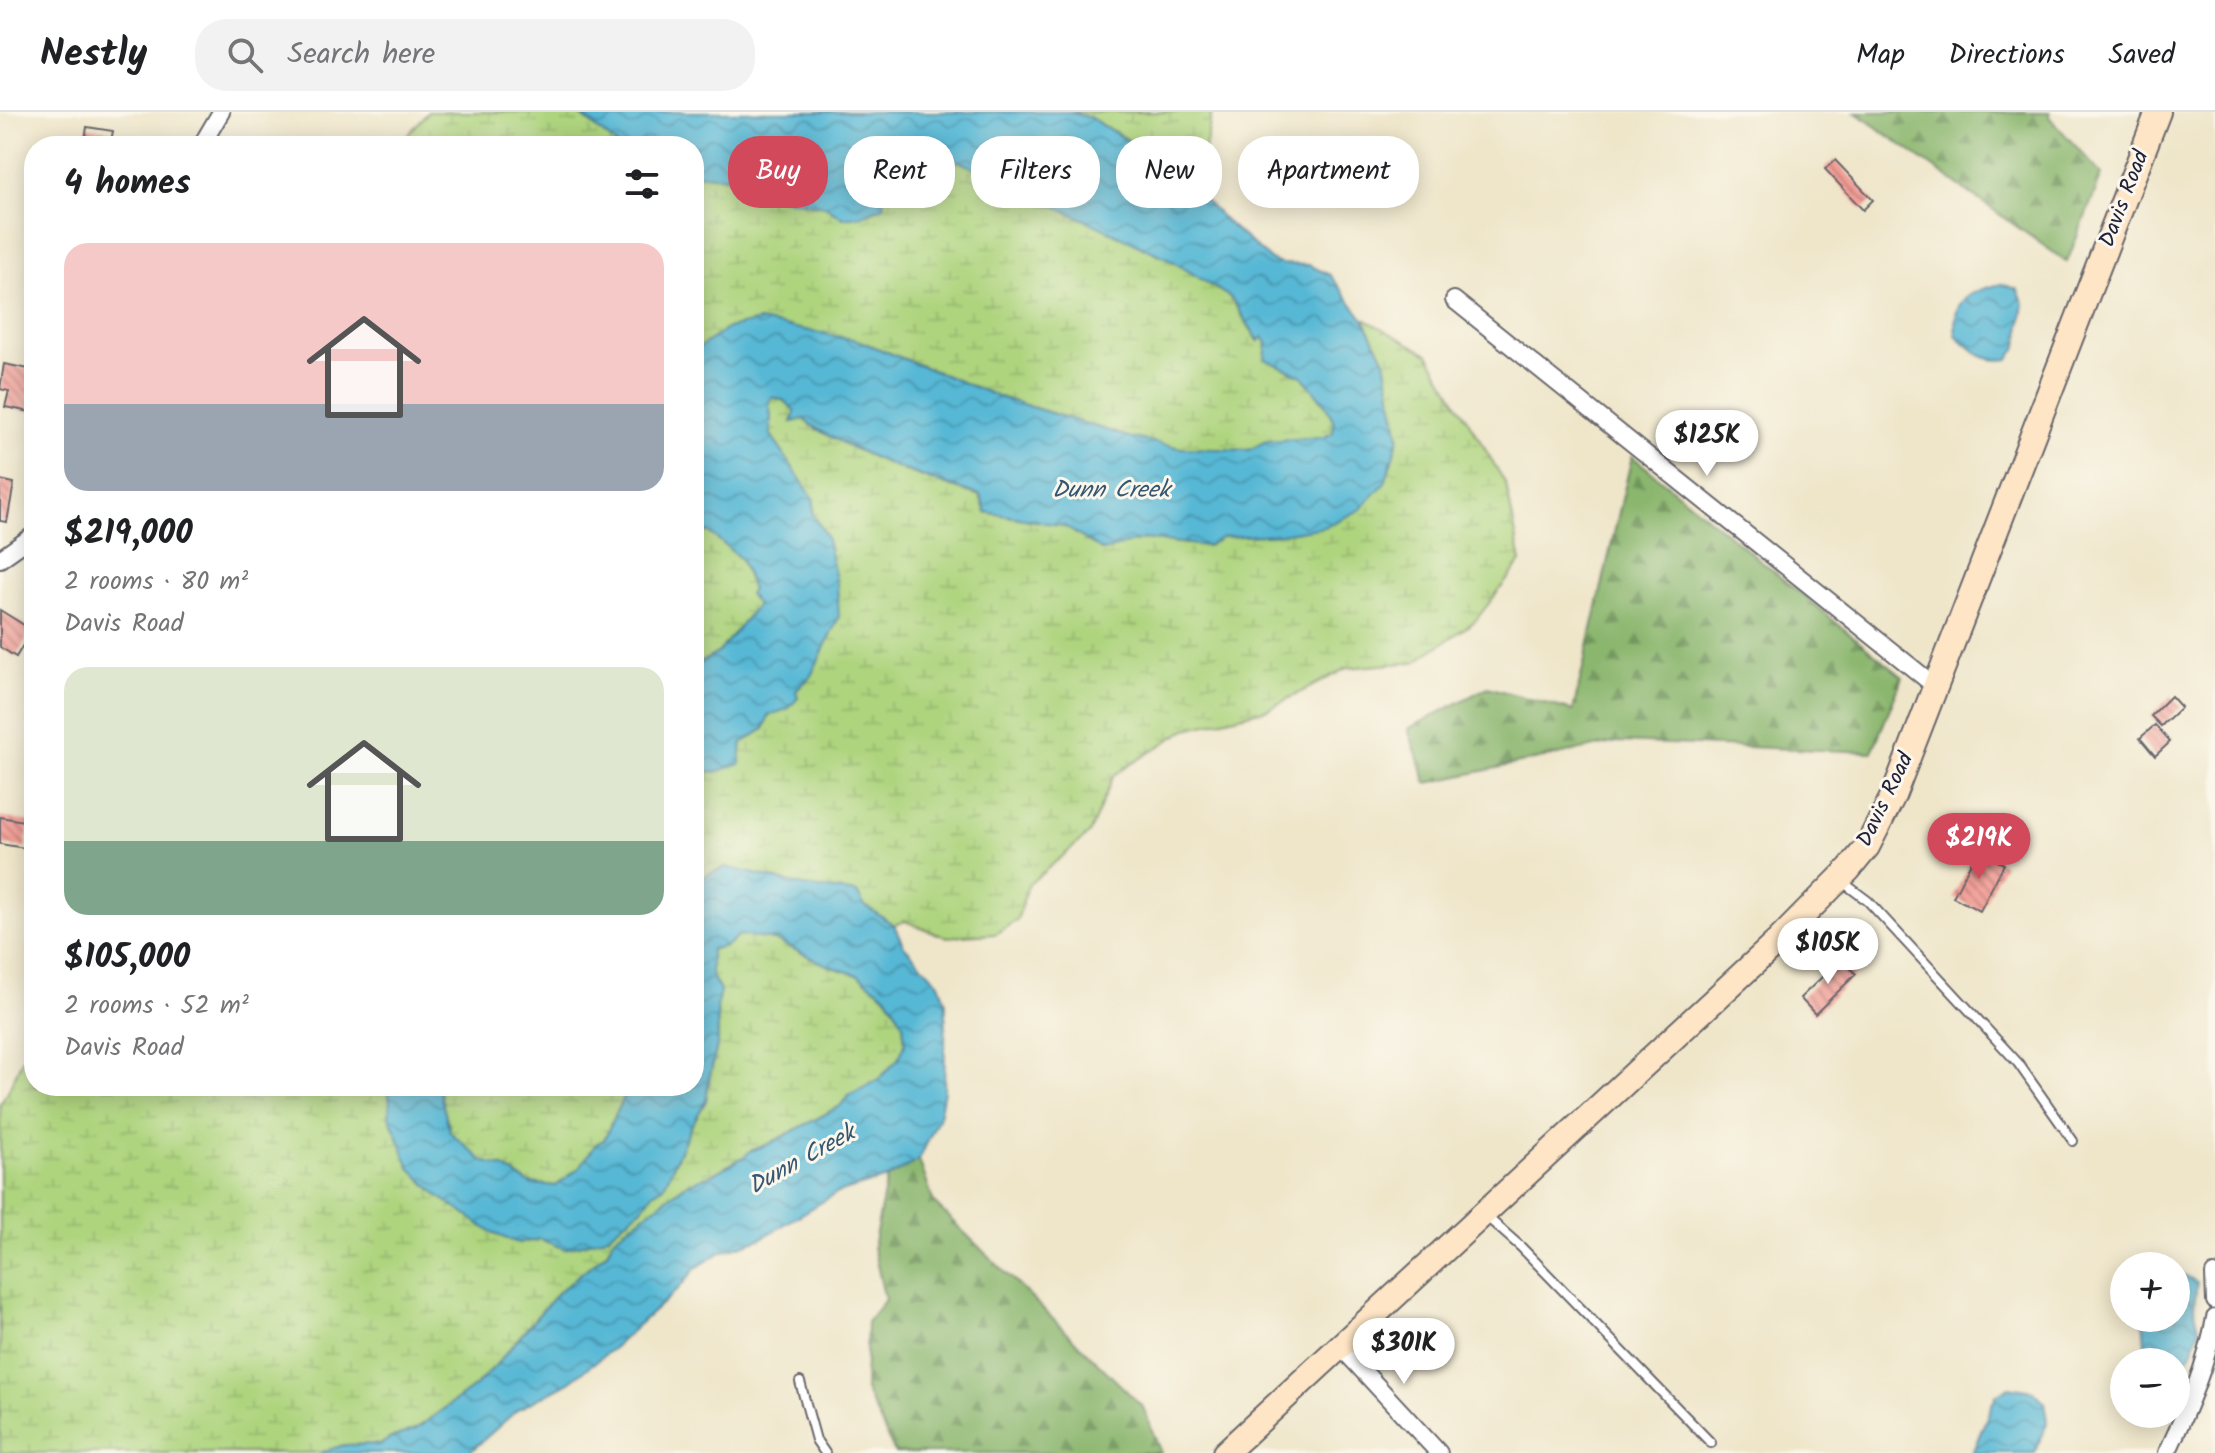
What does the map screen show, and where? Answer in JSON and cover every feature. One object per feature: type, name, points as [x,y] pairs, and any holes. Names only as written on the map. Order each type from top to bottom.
[{"type":"street","points":[[207,136],[221,112]]},
{"type":"street","name":"Davis Road","points":[[1225,1453],[1778,941],[1867,847],[1893,796],[2158,112]]},
{"type":"street","points":[[1454,300],[1935,686]]},
{"type":"street","points":[[0,559],[24,542]]},
{"type":"street","points":[[2214,1274],[2215,1301]]},
{"type":"street","points":[[2167,1453],[2188,1406],[2211,1340],[2215,1318]]},
{"type":"street","points":[[1340,1346],[1439,1453]]},
{"type":"lane","points":[[1839,879],[1868,901],[2018,1063],[2073,1141]]},
{"type":"lane","points":[[1483,1213],[1521,1247],[1711,1443]]},
{"type":"lane","points":[[800,1382],[816,1440],[825,1453]]},
{"type":"green space","points":[[428,112],[577,112],[606,136],[407,136]]},
{"type":"green space","points":[[1070,112],[1212,112],[1208,136],[1122,136]]},
{"type":"green space","points":[[1855,112],[2050,112],[2049,117],[2102,175],[2067,262]]},
{"type":"green space","points":[[955,158],[971,166],[971,208],[1060,208],[1169,259],[1231,298],[1258,341],[1263,336],[1267,343],[1265,359],[1302,376],[1325,404],[1334,422],[1333,433],[1324,437],[1267,441],[1249,450],[1181,448],[1132,438],[999,397],[857,340],[728,328],[704,344],[704,175],[728,177],[728,208],[828,208],[843,218],[855,208],[955,208]]},
{"type":"green space","points":[[1363,318],[1428,354],[1506,484],[1521,562],[1475,621],[1415,662],[1347,668],[1268,709],[1187,729],[1114,775],[1089,834],[1028,885],[1017,920],[995,934],[945,937],[905,921],[894,925],[864,905],[857,893],[804,886],[726,867],[704,876],[704,772],[712,770],[742,743],[764,729],[769,715],[811,676],[826,536],[813,514],[814,500],[771,435],[769,404],[772,397],[785,401],[796,411],[792,422],[803,419],[875,458],[980,496],[986,512],[1064,526],[1103,551],[1144,539],[1207,546],[1222,537],[1281,534],[1385,360]]},
{"type":"green space","points":[[1632,456],[1903,677],[1872,752],[1618,742],[1427,783],[1408,729],[1488,687],[1573,711]]},
{"type":"green space","points":[[704,524],[741,559],[757,605],[719,652],[704,660]]},
{"type":"green space","points":[[739,935],[775,940],[829,966],[858,975],[887,997],[903,1022],[905,1043],[899,1058],[879,1079],[851,1094],[839,1107],[750,1151],[713,1174],[685,1185],[614,1238],[607,1252],[557,1293],[475,1386],[416,1429],[381,1444],[344,1445],[319,1453],[0,1453],[0,1103],[24,1056],[24,1096],[389,1096],[389,1115],[518,1243],[540,1239],[565,1249],[642,1208],[653,1193],[664,1186],[706,1101],[718,1042],[717,1006],[720,991],[711,975],[711,949],[726,946]]},
{"type":"green space","points":[[441,1096],[624,1096],[604,1140],[596,1144],[579,1168],[556,1186],[529,1183],[503,1167],[483,1162],[450,1132]]},
{"type":"green space","points":[[919,1160],[934,1203],[1143,1407],[1161,1453],[895,1453],[865,1390],[867,1322],[885,1300],[873,1247],[887,1178]]},
{"type":"water","name":"Dunn Creek","points":[[577,112],[1070,112],[1091,118],[1120,136],[1116,136],[1116,208],[1212,208],[1271,260],[1280,264],[1309,265],[1330,275],[1363,318],[1385,360],[1399,437],[1385,483],[1360,510],[1324,527],[1281,534],[1223,537],[1207,546],[1144,539],[1103,551],[1064,526],[986,512],[980,495],[875,458],[821,432],[804,419],[792,422],[795,411],[785,401],[772,397],[769,404],[771,435],[814,500],[813,514],[826,536],[837,583],[839,617],[811,676],[796,691],[798,698],[788,709],[769,715],[764,729],[742,743],[740,764],[704,773],[704,660],[719,652],[757,605],[749,594],[752,589],[741,559],[710,533],[704,532],[704,344],[728,328],[759,321],[857,340],[999,397],[1132,438],[1181,448],[1249,450],[1267,441],[1324,437],[1333,433],[1334,422],[1325,404],[1302,376],[1265,359],[1267,343],[1263,337],[1259,341],[1231,298],[1169,259],[1059,208],[1100,208],[1100,136],[971,136],[971,167],[955,159],[955,136],[844,136],[844,208],[879,208],[860,216],[843,218],[828,208],[828,136],[728,136],[728,177],[704,175],[704,136],[606,136]]},
{"type":"water","points":[[2001,284],[2017,289],[2024,303],[2018,346],[2009,359],[2000,360],[1986,357],[1968,346],[1956,335],[1955,323],[1956,313],[1965,299],[1980,290]]},
{"type":"water","name":"Dunn Creek","points":[[726,867],[804,886],[857,893],[864,905],[894,925],[904,946],[939,983],[946,1003],[944,1090],[939,1117],[919,1160],[887,1178],[837,1193],[760,1239],[721,1252],[696,1268],[678,1289],[612,1349],[569,1382],[517,1410],[469,1453],[319,1453],[344,1445],[381,1444],[416,1429],[475,1386],[557,1293],[607,1252],[614,1238],[685,1185],[713,1174],[750,1151],[839,1107],[851,1094],[879,1079],[899,1058],[905,1043],[903,1023],[887,996],[858,975],[829,966],[775,940],[739,935],[726,946],[711,949],[711,975],[720,991],[717,1006],[718,1042],[706,1101],[664,1186],[653,1193],[642,1208],[606,1237],[565,1249],[540,1239],[518,1243],[494,1234],[437,1195],[410,1168],[389,1115],[389,1096],[441,1096],[450,1132],[483,1161],[503,1167],[529,1183],[556,1186],[579,1168],[596,1144],[604,1140],[624,1096],[704,1096],[704,876]]},
{"type":"water","points":[[2190,1278],[2197,1282],[2194,1307],[2199,1328],[2190,1355],[2190,1348],[2149,1348],[2145,1344],[2144,1332],[2190,1332]]},
{"type":"water","points":[[2009,1387],[2033,1391],[2045,1402],[2048,1421],[2035,1453],[1972,1453],[1996,1395]]},
{"type":"building","points":[[87,127],[113,131],[112,136],[86,136]]},
{"type":"building","points":[[1835,160],[1873,200],[1863,210],[1825,169]]},
{"type":"building","points":[[4,364],[24,368],[24,411],[5,407],[9,391],[0,389]]},
{"type":"building","points":[[0,480],[14,483],[7,522],[0,521]]},
{"type":"building","points":[[0,610],[24,625],[24,644],[16,657],[0,647]]},
{"type":"building","points":[[2171,696],[2181,707],[2161,726],[2151,716]]},
{"type":"building","points":[[2155,725],[2170,742],[2155,756],[2140,738]]},
{"type":"building","points":[[0,817],[24,821],[24,848],[0,844]]},
{"type":"building","points":[[1977,851],[2004,864],[1980,911],[1953,897]]},
{"type":"building","points":[[1841,959],[1856,974],[1815,1014],[1800,998]]}]
